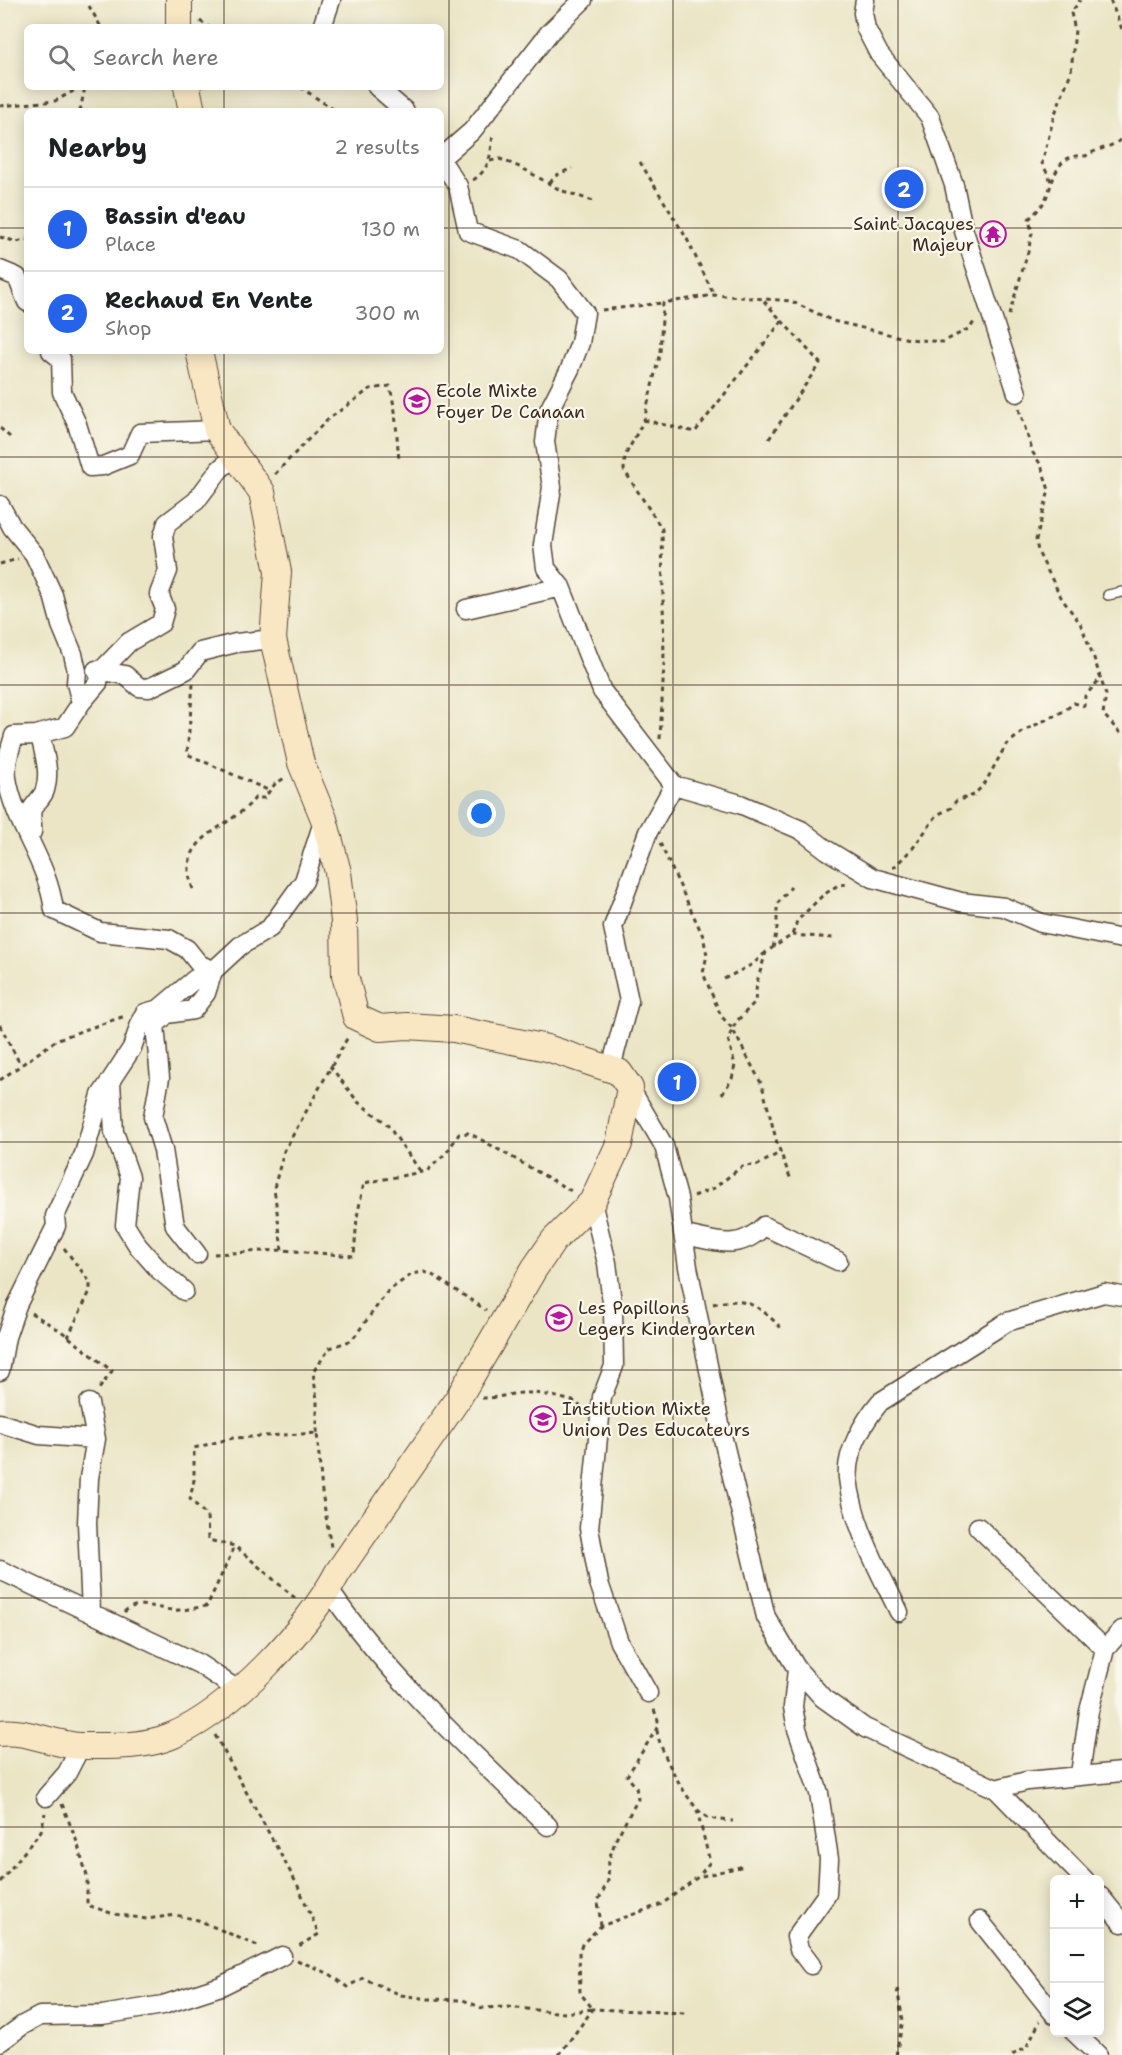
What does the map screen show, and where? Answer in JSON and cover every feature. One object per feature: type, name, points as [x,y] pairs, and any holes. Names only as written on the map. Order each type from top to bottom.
[{"type":"street","points":[[179,0],[180,24]]},
{"type":"street","points":[[323,24],[326,8],[331,0]]},
{"type":"street","points":[[444,156],[472,131],[549,33],[583,0]]},
{"type":"street","points":[[865,0],[862,13],[866,29],[879,54],[930,117],[954,185],[963,228],[1017,393]]},
{"type":"street","points":[[188,90],[191,108]]},
{"type":"street","points":[[380,90],[402,108]]},
{"type":"street","points":[[444,164],[458,186],[468,231],[520,250],[559,279],[585,313],[574,361],[549,410],[545,442],[552,487],[543,545],[546,568],[561,587],[602,691],[674,785],[740,804],[801,830],[827,850],[873,878],[961,902],[1004,907],[1041,923],[1122,939]]},
{"type":"street","points":[[0,270],[17,277],[24,294]]},
{"type":"street","points":[[55,354],[61,359],[62,392],[77,424],[90,467],[103,466],[130,455],[140,432],[217,430]]},
{"type":"street","points":[[201,354],[217,430],[262,492],[278,572],[273,639],[301,763],[324,819],[338,872],[344,921],[345,975],[356,1017],[380,1028],[407,1026],[454,1029],[547,1048],[624,1080]]},
{"type":"street","points":[[213,971],[199,964],[187,949],[169,939],[100,932],[54,910],[51,886],[8,778],[7,739],[65,727],[98,683],[100,672],[129,642],[161,623],[165,609],[159,594],[168,571],[164,536],[167,523],[196,501],[220,469],[236,456]]},
{"type":"street","points":[[0,505],[12,527],[42,568],[59,610],[69,650],[100,672],[125,675],[139,687],[149,688],[186,670],[200,652],[236,643],[273,639]]},
{"type":"street","points":[[466,609],[561,587]]},
{"type":"street","points":[[73,654],[77,671],[76,684],[81,703]]},
{"type":"street","points":[[31,840],[31,811],[45,790],[46,756],[42,750],[40,734]]},
{"type":"street","points":[[674,785],[648,832],[613,927],[629,1001],[613,1060],[664,1146],[678,1198],[723,1440],[765,1617],[796,1669],[823,1698],[865,1728],[996,1789],[1080,1875]]},
{"type":"street","points":[[0,1371],[3,1340],[17,1305],[56,1226],[55,1216],[84,1154],[101,1095],[132,1048],[145,1013],[159,1009],[195,979],[213,971],[240,945],[270,927],[304,881],[324,819]]},
{"type":"street","points":[[197,1254],[175,1226],[164,1150],[153,1117],[160,1078],[155,1025],[167,1014],[193,1010],[206,993],[213,971]]},
{"type":"street","points":[[0,1733],[81,1746],[125,1746],[170,1737],[203,1719],[239,1691],[313,1613],[459,1397],[534,1269],[554,1240],[592,1202],[619,1144],[624,1080]]},
{"type":"street","points":[[111,1082],[114,1132],[130,1177],[126,1224],[138,1246],[184,1291]]},
{"type":"street","points":[[592,1202],[607,1263],[614,1338],[614,1366],[602,1397],[589,1528],[599,1583],[618,1642],[648,1693]]},
{"type":"street","points":[[685,1235],[732,1244],[753,1237],[764,1226],[838,1262]]},
{"type":"street","points":[[899,1612],[858,1525],[847,1476],[857,1437],[867,1418],[880,1402],[1007,1322],[1104,1293],[1122,1296]]},
{"type":"street","points":[[89,1403],[96,1439],[89,1478],[87,1523],[91,1611]]},
{"type":"street","points":[[0,1424],[39,1435],[96,1439]]},
{"type":"street","points":[[978,1527],[1105,1649]]},
{"type":"street","points":[[0,1570],[199,1664],[239,1691]]},
{"type":"street","points":[[334,1581],[350,1620],[410,1691],[548,1826]]},
{"type":"street","points":[[1080,1774],[1089,1711],[1105,1649],[1122,1630]]},
{"type":"street","points":[[796,1669],[793,1707],[797,1729],[819,1793],[829,1859],[827,1894],[796,1936],[799,1949],[811,1965]]},
{"type":"street","points":[[46,1797],[67,1773],[81,1746]]},
{"type":"street","points":[[996,1789],[1027,1781],[1080,1774],[1122,1772]]},
{"type":"street","points":[[1104,1901],[1122,1923]]},
{"type":"street","points":[[980,1921],[1050,2010]]},
{"type":"street","points":[[0,2042],[40,2016],[102,2016],[163,2005],[221,1986],[282,1956]]},
{"type":"street","points":[[1079,2037],[1098,2055]]},
{"type":"lane","points":[[1108,595],[1122,592]]},
{"type":"path","points":[[1051,181],[1042,163],[1054,116],[1071,72],[1075,30],[1071,13],[1080,0]]},
{"type":"path","points":[[1110,0],[1122,28]]},
{"type":"path","points":[[89,6],[99,24]]},
{"type":"path","points":[[0,106],[55,101],[77,90]]},
{"type":"path","points":[[80,108],[83,90]]},
{"type":"path","points":[[304,90],[332,108]]},
{"type":"path","points":[[458,186],[480,175],[490,161],[493,133],[498,125]]},
{"type":"path","points":[[997,329],[1011,313],[1032,233],[1029,219],[1046,198],[1060,163],[1118,143],[1122,138]]},
{"type":"path","points":[[490,161],[501,159],[560,190],[593,201]]},
{"type":"path","points":[[640,162],[687,239],[714,295]]},
{"type":"path","points":[[550,183],[555,176],[572,168]]},
{"type":"path","points":[[0,237],[17,242],[24,240]]},
{"type":"path","points":[[585,313],[714,295],[761,298],[791,301],[833,321],[866,329],[909,339],[943,342],[970,328],[988,304]]},
{"type":"path","points":[[761,298],[820,363],[769,439]]},
{"type":"path","points":[[660,747],[664,664],[662,529],[624,470],[625,456],[644,420],[660,352],[663,303]]},
{"type":"path","points":[[644,420],[695,432],[782,321]]},
{"type":"path","points":[[262,492],[278,470],[309,442],[327,420],[369,389],[390,386],[395,411],[399,461]]},
{"type":"path","points":[[1017,393],[1024,428],[1033,453],[1041,465],[1049,490],[1036,540],[1038,552],[1062,599],[1080,623],[1106,695],[1103,714],[1122,735]]},
{"type":"path","points":[[0,428],[10,437]]},
{"type":"path","points":[[186,670],[193,686],[187,754],[270,791]]},
{"type":"path","points":[[193,889],[190,880],[191,861],[195,849],[206,835],[246,810],[255,798],[264,798],[301,763]]},
{"type":"path","points":[[648,832],[663,845],[704,936],[707,955],[703,973],[721,1016],[732,1028],[762,1084],[791,1180]]},
{"type":"path","points":[[724,980],[773,948],[777,928],[777,904],[791,887]]},
{"type":"path","points":[[792,935],[834,938]]},
{"type":"path","points":[[0,1080],[58,1039],[83,1032],[110,1020],[145,1013]]},
{"type":"path","points":[[282,1250],[274,1188],[284,1151],[324,1083],[330,1066],[340,1054],[356,1017]]},
{"type":"path","points":[[0,1025],[20,1064]]},
{"type":"path","points":[[330,1066],[358,1102],[386,1123],[421,1172]]},
{"type":"path","points":[[197,1254],[282,1250],[354,1256],[357,1217],[364,1183],[427,1171],[447,1152],[459,1134],[468,1133],[592,1202]]},
{"type":"path","points":[[678,1198],[699,1195],[714,1188],[744,1165],[756,1166],[781,1152]]},
{"type":"path","points":[[56,1226],[66,1251],[90,1282],[90,1291],[68,1337]]},
{"type":"path","points":[[334,1581],[322,1492],[317,1400],[313,1372],[330,1348],[352,1340],[388,1291],[412,1274],[424,1272],[431,1274],[457,1293],[506,1320]]},
{"type":"path","points":[[697,1308],[738,1299],[766,1312],[783,1330]]},
{"type":"path","points":[[17,1305],[68,1337],[112,1371],[89,1403]]},
{"type":"path","points":[[459,1397],[498,1399],[522,1392],[545,1394],[577,1402],[599,1434]]},
{"type":"path","points":[[313,1613],[235,1546],[208,1540],[207,1516],[190,1499],[194,1480],[194,1448],[234,1438],[317,1433]]},
{"type":"path","points":[[116,1624],[126,1609],[132,1606],[154,1606],[177,1611],[207,1606],[235,1546]]},
{"type":"path","points":[[648,1693],[658,1720],[658,1742],[668,1763],[696,1808],[706,1817],[733,1821]]},
{"type":"path","points":[[203,1719],[233,1764],[298,1886],[319,1934],[282,1956]]},
{"type":"path","points":[[602,1926],[598,1901],[608,1881],[609,1859],[616,1839],[638,1799],[636,1787],[627,1776],[657,1728]]},
{"type":"path","points":[[0,1882],[41,1831],[45,1823],[46,1797],[65,1805],[87,1876],[87,1905],[114,1914],[147,1919],[176,1915],[198,1920],[282,1956],[306,1962],[330,1974],[347,1987],[363,1978],[401,1995],[428,2000],[462,2000],[482,2008],[507,2007],[566,2013],[593,2009],[685,2013]]},
{"type":"path","points":[[593,2009],[580,1993],[579,1950],[602,1926],[662,1904],[698,1877],[710,1862],[696,1808]]},
{"type":"path","points":[[698,1877],[744,1866]]},
{"type":"path","points":[[896,2055],[903,2020],[897,1989]]},
{"type":"path","points":[[559,2055],[593,2009]]},
{"type":"path","points":[[1012,2055],[1026,2048],[1050,2010]]},
{"type":"place","name":"Rechaud En Vente","points":[[904,189]]},
{"type":"place","name":"Saint Jacques Majeur","points":[[993,234]]},
{"type":"place","name":"Ecole Mixte Foyer De Canaan","points":[[417,401]]},
{"type":"place","name":"Bassin d'eau","points":[[677,1082]]},
{"type":"place","name":"Les Papillons Legers Kindergarten","points":[[559,1318]]},
{"type":"place","name":"Institution Mixte Union Des Educateurs","points":[[543,1419]]}]
